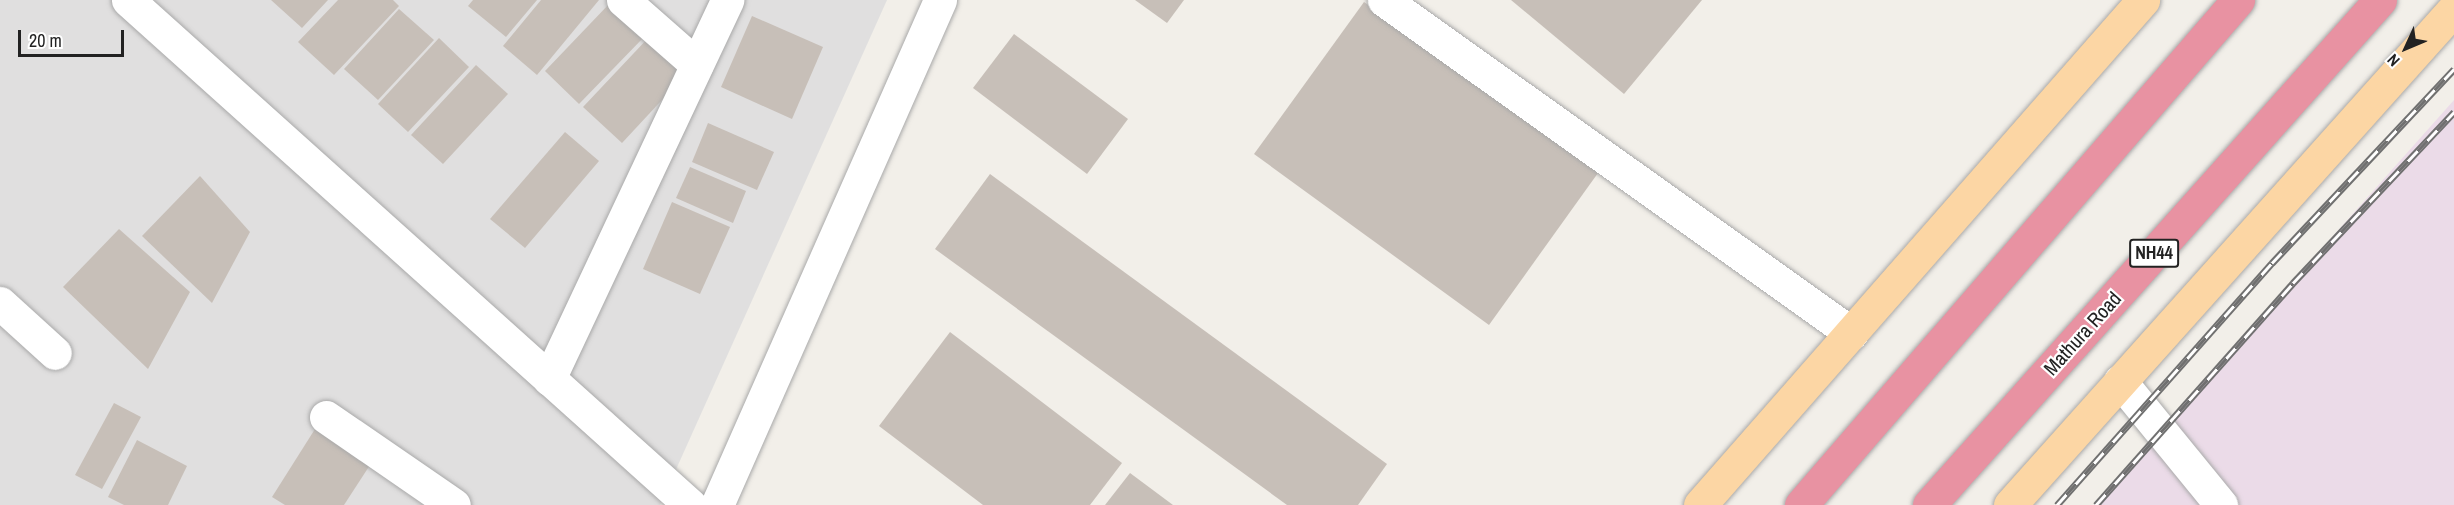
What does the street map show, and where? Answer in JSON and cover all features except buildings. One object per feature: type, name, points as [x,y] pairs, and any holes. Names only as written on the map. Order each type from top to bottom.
[{"type":"highway","points":[[1802,505],[2238,0]]},
{"type":"highway","name":"Mathura Road","points":[[1929,505],[2380,0]]},
{"type":"main road","points":[[1700,505],[2143,0]]},
{"type":"main road","points":[[2010,505],[2454,9]]},
{"type":"street","points":[[128,0],[690,505]]},
{"type":"street","points":[[623,0],[697,65]]},
{"type":"street","points":[[549,379],[727,0]]},
{"type":"street","points":[[717,505],[940,0]]},
{"type":"street","points":[[1384,0],[1851,333]]},
{"type":"street","points":[[0,303],[55,354]]},
{"type":"street","points":[[2120,381],[2221,505]]},
{"type":"street","points":[[326,417],[454,505]]},
{"type":"shaded area","points":[[0,0],[887,0],[660,505],[0,505]]},
{"type":"shaded area","points":[[2454,100],[2454,505],[2094,505]]},
{"type":"railway","points":[[2057,505],[2272,263],[2454,69]]},
{"type":"railway","points":[[2096,505],[2293,283],[2454,112]]}]
